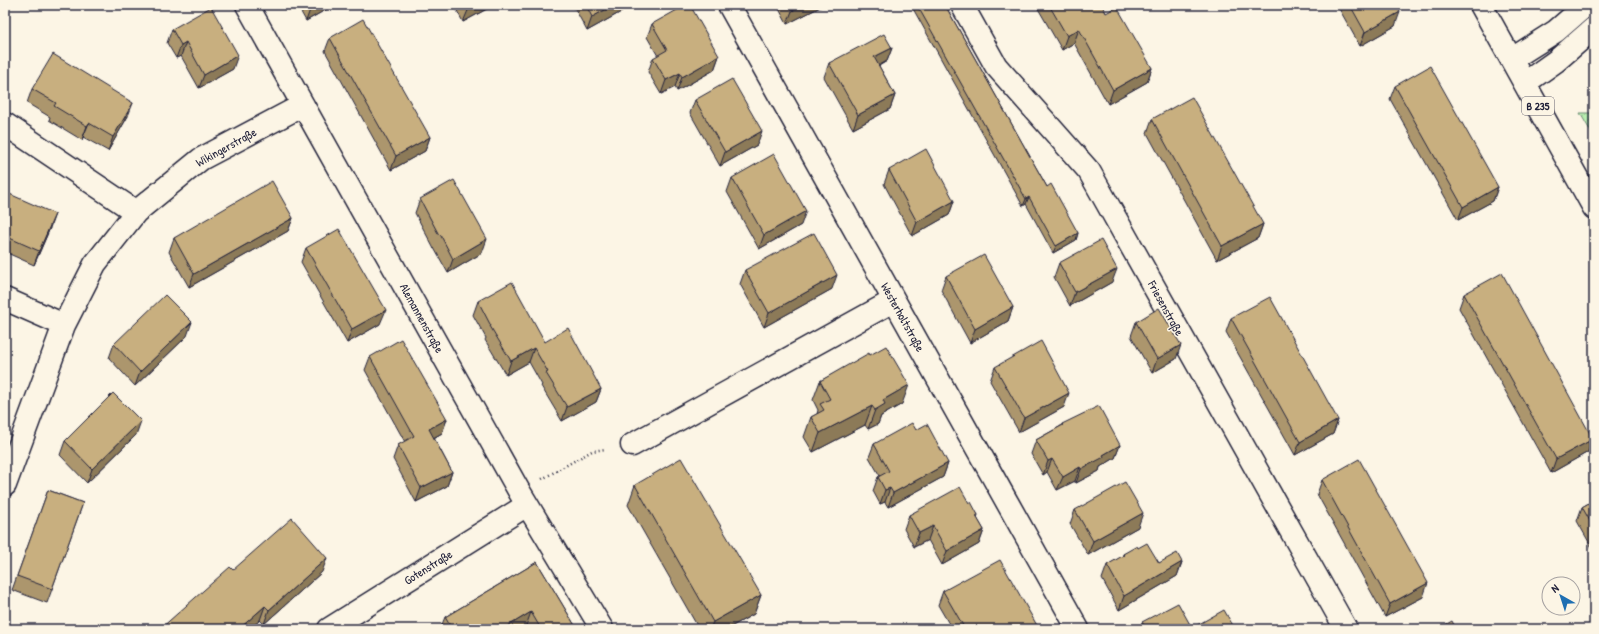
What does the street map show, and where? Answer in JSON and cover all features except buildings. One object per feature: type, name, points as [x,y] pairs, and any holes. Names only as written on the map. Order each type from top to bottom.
[{"type":"street","name":"Alemannenstraße","points":[[247,5],[523,498],[602,629]]},
{"type":"street","name":"Westerholtstraße","points":[[729,5],[893,301],[1078,629]]},
{"type":"street","name":"Friesenstraße","points":[[962,5],[996,66],[1090,171],[1346,629]]},
{"type":"street","name":"B 235","points":[[1481,5],[1594,208]]},
{"type":"street","points":[[1512,59],[1556,31],[1586,5]]},
{"type":"street","points":[[1525,83],[1556,61],[1594,28]]},
{"type":"street","name":"Wikingerstraße","points":[[5,486],[10,456],[64,324],[95,264],[136,212],[201,159],[303,105]]},
{"type":"street","points":[[5,124],[136,212]]},
{"type":"street","points":[[5,299],[64,324]]},
{"type":"street","points":[[632,445],[893,301]]},
{"type":"street","name":"Gotenstraße","points":[[329,629],[523,498]]},
{"type":"path","points":[[523,498],[592,451],[632,445]]},
{"type":"green space","points":[[1580,113],[1594,113],[1594,137]]}]
